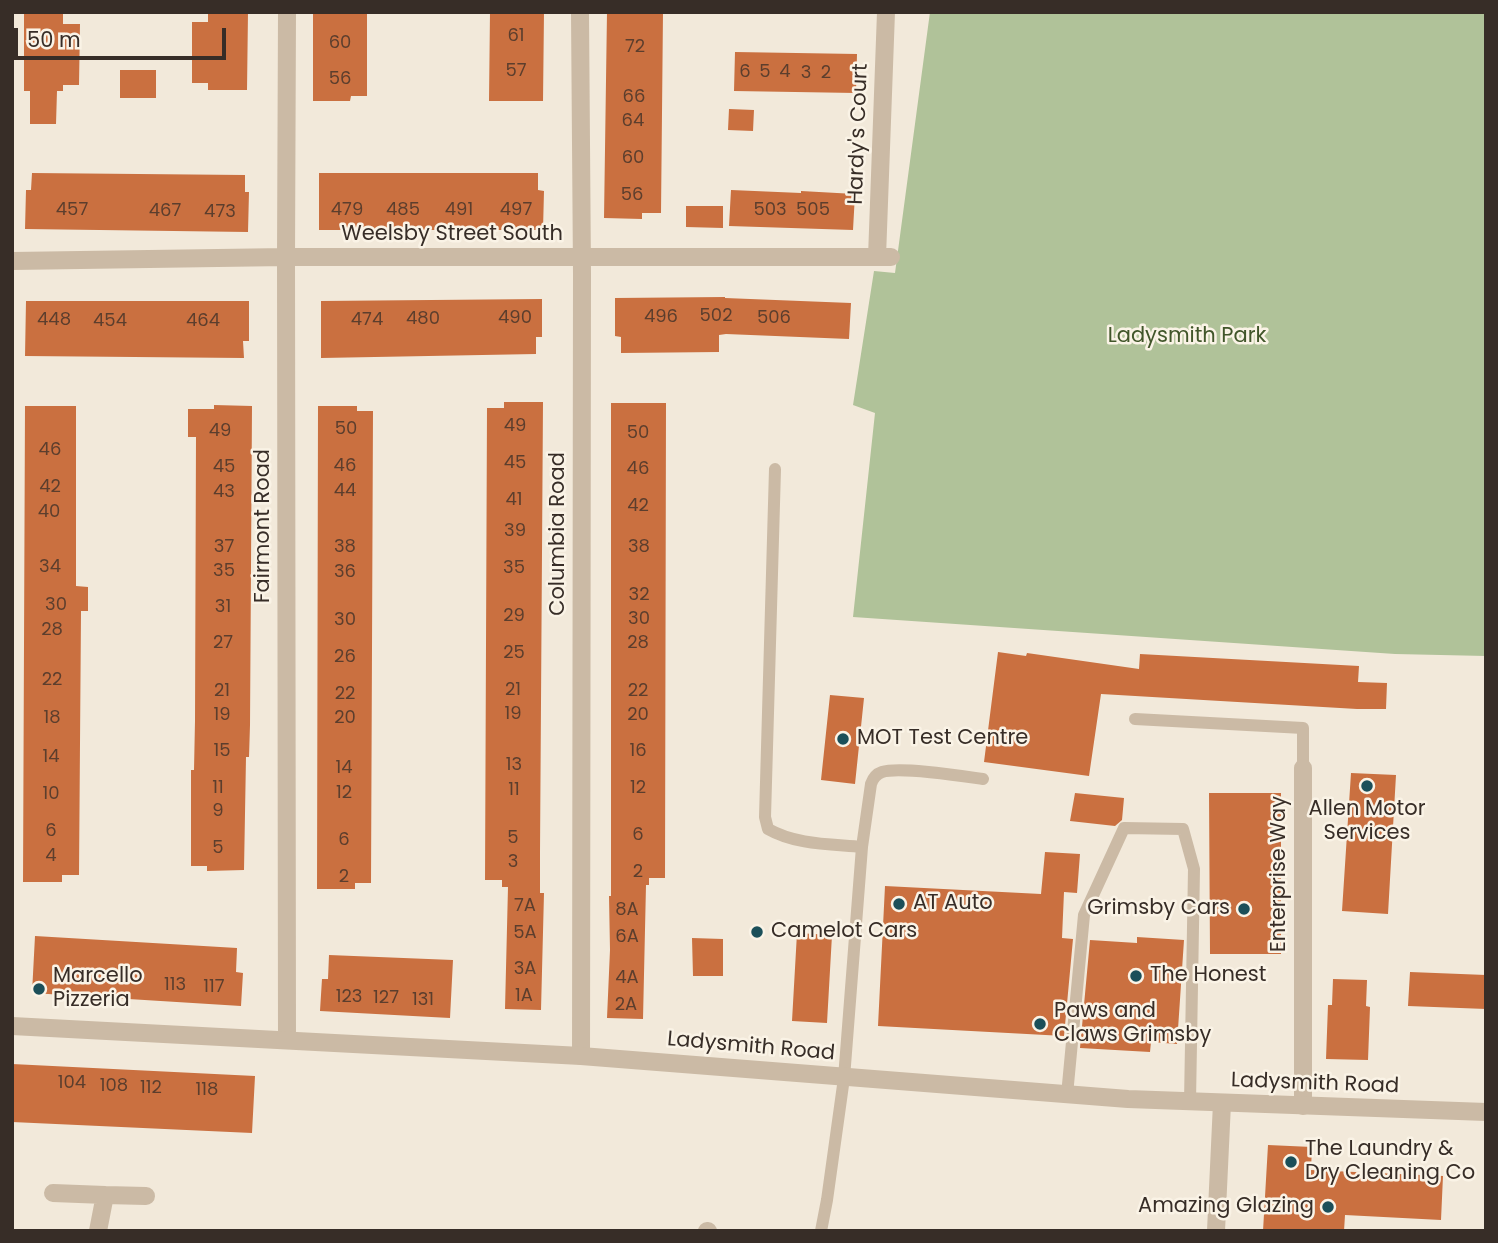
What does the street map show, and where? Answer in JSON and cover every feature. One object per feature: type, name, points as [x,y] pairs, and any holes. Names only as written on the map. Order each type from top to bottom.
[{"type":"street","name":"Fairmont Road","points":[[287,12],[287,1040]]},
{"type":"street","name":"Columbia Road","points":[[580,12],[581,1056]]},
{"type":"street","name":"Hardy's Court","points":[[884,257],[886,12]]},
{"type":"street","name":"Weelsby Street South","points":[[12,261],[286,257],[884,257]]},
{"type":"street","name":"Enterprise Way","points":[[1303,768],[1303,1106]]},
{"type":"street","name":"Ladysmith Road","points":[[12,1026],[581,1056],[1067,1095],[1486,1112]]},
{"type":"street","points":[[1216,1231],[1222,1103]]},
{"type":"street","points":[[53,1192],[146,1196]]},
{"type":"street","points":[[98,1231],[105,1195]]},
{"type":"lane","points":[[775,469],[765,817],[768,829],[779,835],[804,842],[862,847]]},
{"type":"lane","points":[[1135,719],[1303,728],[1303,768]]},
{"type":"lane","points":[[821,1231],[844,1078],[862,847],[872,779],[881,772],[895,770],[983,779]]},
{"type":"lane","points":[[1067,1095],[1084,915],[1124,828],[1183,829],[1194,869],[1190,1102]]},
{"type":"green space","name":"Ladysmith Park","points":[[930,12],[1486,12],[1486,656],[1395,654],[853,617],[875,413],[853,405],[874,271],[895,273]]},
{"type":"building","points":[[24,12],[63,12],[63,24],[80,24],[79,85],[63,85],[63,91],[57,91],[56,124],[30,124],[30,91],[24,91]]},
{"type":"building","points":[[208,12],[248,12],[247,90],[208,90],[208,83],[192,83],[192,22],[208,22]]},
{"type":"building","points":[[313,12],[367,12],[367,96],[351,96],[350,101],[313,101]]},
{"type":"building","points":[[490,12],[544,12],[543,101],[489,101]]},
{"type":"building","points":[[607,12],[663,12],[661,213],[642,213],[642,219],[604,218]]},
{"type":"building","points":[[735,52],[857,54],[856,93],[734,91]]},
{"type":"building","points":[[120,70],[156,70],[156,98],[120,98]]},
{"type":"building","points":[[729,109],[754,110],[753,131],[728,130]]},
{"type":"building","points":[[32,173],[245,175],[245,192],[249,192],[248,232],[25,229],[26,190],[31,190]]},
{"type":"building","points":[[319,173],[538,173],[538,190],[544,191],[543,230],[319,230]]},
{"type":"building","points":[[731,190],[855,194],[853,230],[729,226]]},
{"type":"building","points":[[686,206],[723,206],[723,228],[686,227]]},
{"type":"building","points":[[725,297],[851,303],[849,339],[726,334],[719,335],[719,352],[621,353],[621,337],[615,336],[615,298]]},
{"type":"building","points":[[542,299],[542,337],[536,337],[536,354],[321,358],[321,301]]},
{"type":"building","points":[[26,301],[249,301],[249,341],[243,341],[244,358],[25,356]]},
{"type":"building","points":[[504,402],[543,402],[540,893],[544,893],[541,1010],[505,1009],[508,887],[502,887],[502,880],[485,880],[487,408],[504,408]]},
{"type":"building","points":[[611,403],[666,403],[665,878],[649,878],[649,885],[646,885],[643,1019],[607,1018],[611,896]]},
{"type":"building","points":[[214,405],[252,406],[250,725],[249,757],[246,757],[244,870],[207,871],[207,866],[191,866],[191,770],[194,770],[195,721],[196,437],[188,437],[188,409],[214,409]]},
{"type":"building","points":[[25,406],[76,406],[76,586],[88,587],[88,611],[81,611],[79,875],[62,875],[62,882],[23,882]]},
{"type":"building","points":[[318,406],[357,406],[357,411],[373,411],[371,883],[355,883],[355,889],[317,889]]},
{"type":"building","points":[[998,652],[1026,656],[1027,653],[1139,669],[1140,654],[1359,666],[1358,682],[1387,683],[1386,709],[1101,694],[1089,776],[984,762]]},
{"type":"building","name":"MOT Test Centre","points":[[830,695],[864,698],[855,784],[821,780]]},
{"type":"building","points":[[1351,773],[1396,775],[1388,914],[1342,911]]},
{"type":"building","points":[[1075,793],[1124,798],[1122,820],[1115,826],[1070,821]]},
{"type":"building","points":[[1209,793],[1281,793],[1281,954],[1210,954]]},
{"type":"building","points":[[1045,852],[1080,854],[1077,893],[1064,892],[1062,938],[1073,939],[1064,1036],[878,1026],[885,886],[1041,894]]},
{"type":"building","points":[[797,933],[832,935],[827,1023],[792,1021]]},
{"type":"building","points":[[35,936],[237,948],[236,972],[243,973],[241,1006],[32,993]]},
{"type":"building","points":[[1137,937],[1184,940],[1177,1044],[1151,1042],[1150,1052],[1080,1048],[1090,940],[1137,943]]},
{"type":"building","points":[[692,938],[723,939],[723,976],[693,976]]},
{"type":"building","points":[[329,955],[453,960],[450,1018],[320,1011],[322,979],[328,979]]},
{"type":"building","points":[[1410,972],[1486,975],[1486,1009],[1408,1006]]},
{"type":"building","points":[[1333,979],[1367,980],[1366,1006],[1370,1007],[1368,1060],[1326,1059],[1328,1005],[1332,1005]]},
{"type":"building","points":[[12,1064],[255,1076],[252,1133],[12,1122]]},
{"type":"building","points":[[1268,1145],[1312,1147],[1311,1170],[1443,1176],[1441,1220],[1345,1215],[1344,1231],[1263,1231]]},
{"type":"place","name":"MOT Test Centre","points":[[843,739]]},
{"type":"place","name":"Allen Motor Services","points":[[1367,786]]},
{"type":"place","name":"AT Auto","points":[[899,904]]},
{"type":"place","name":"Grimsby Cars","points":[[1244,909]]},
{"type":"place","name":"Camelot Cars","points":[[757,932]]},
{"type":"place","name":"The Honest","points":[[1136,976]]},
{"type":"place","name":"Marcello Pizzeria","points":[[39,989]]},
{"type":"place","name":"Paws and Claws Grimsby","points":[[1040,1024]]},
{"type":"place","name":"The Laundry & Dry Cleaning Co","points":[[1291,1162]]},
{"type":"place","name":"Amazing Glazing","points":[[1328,1207]]}]
